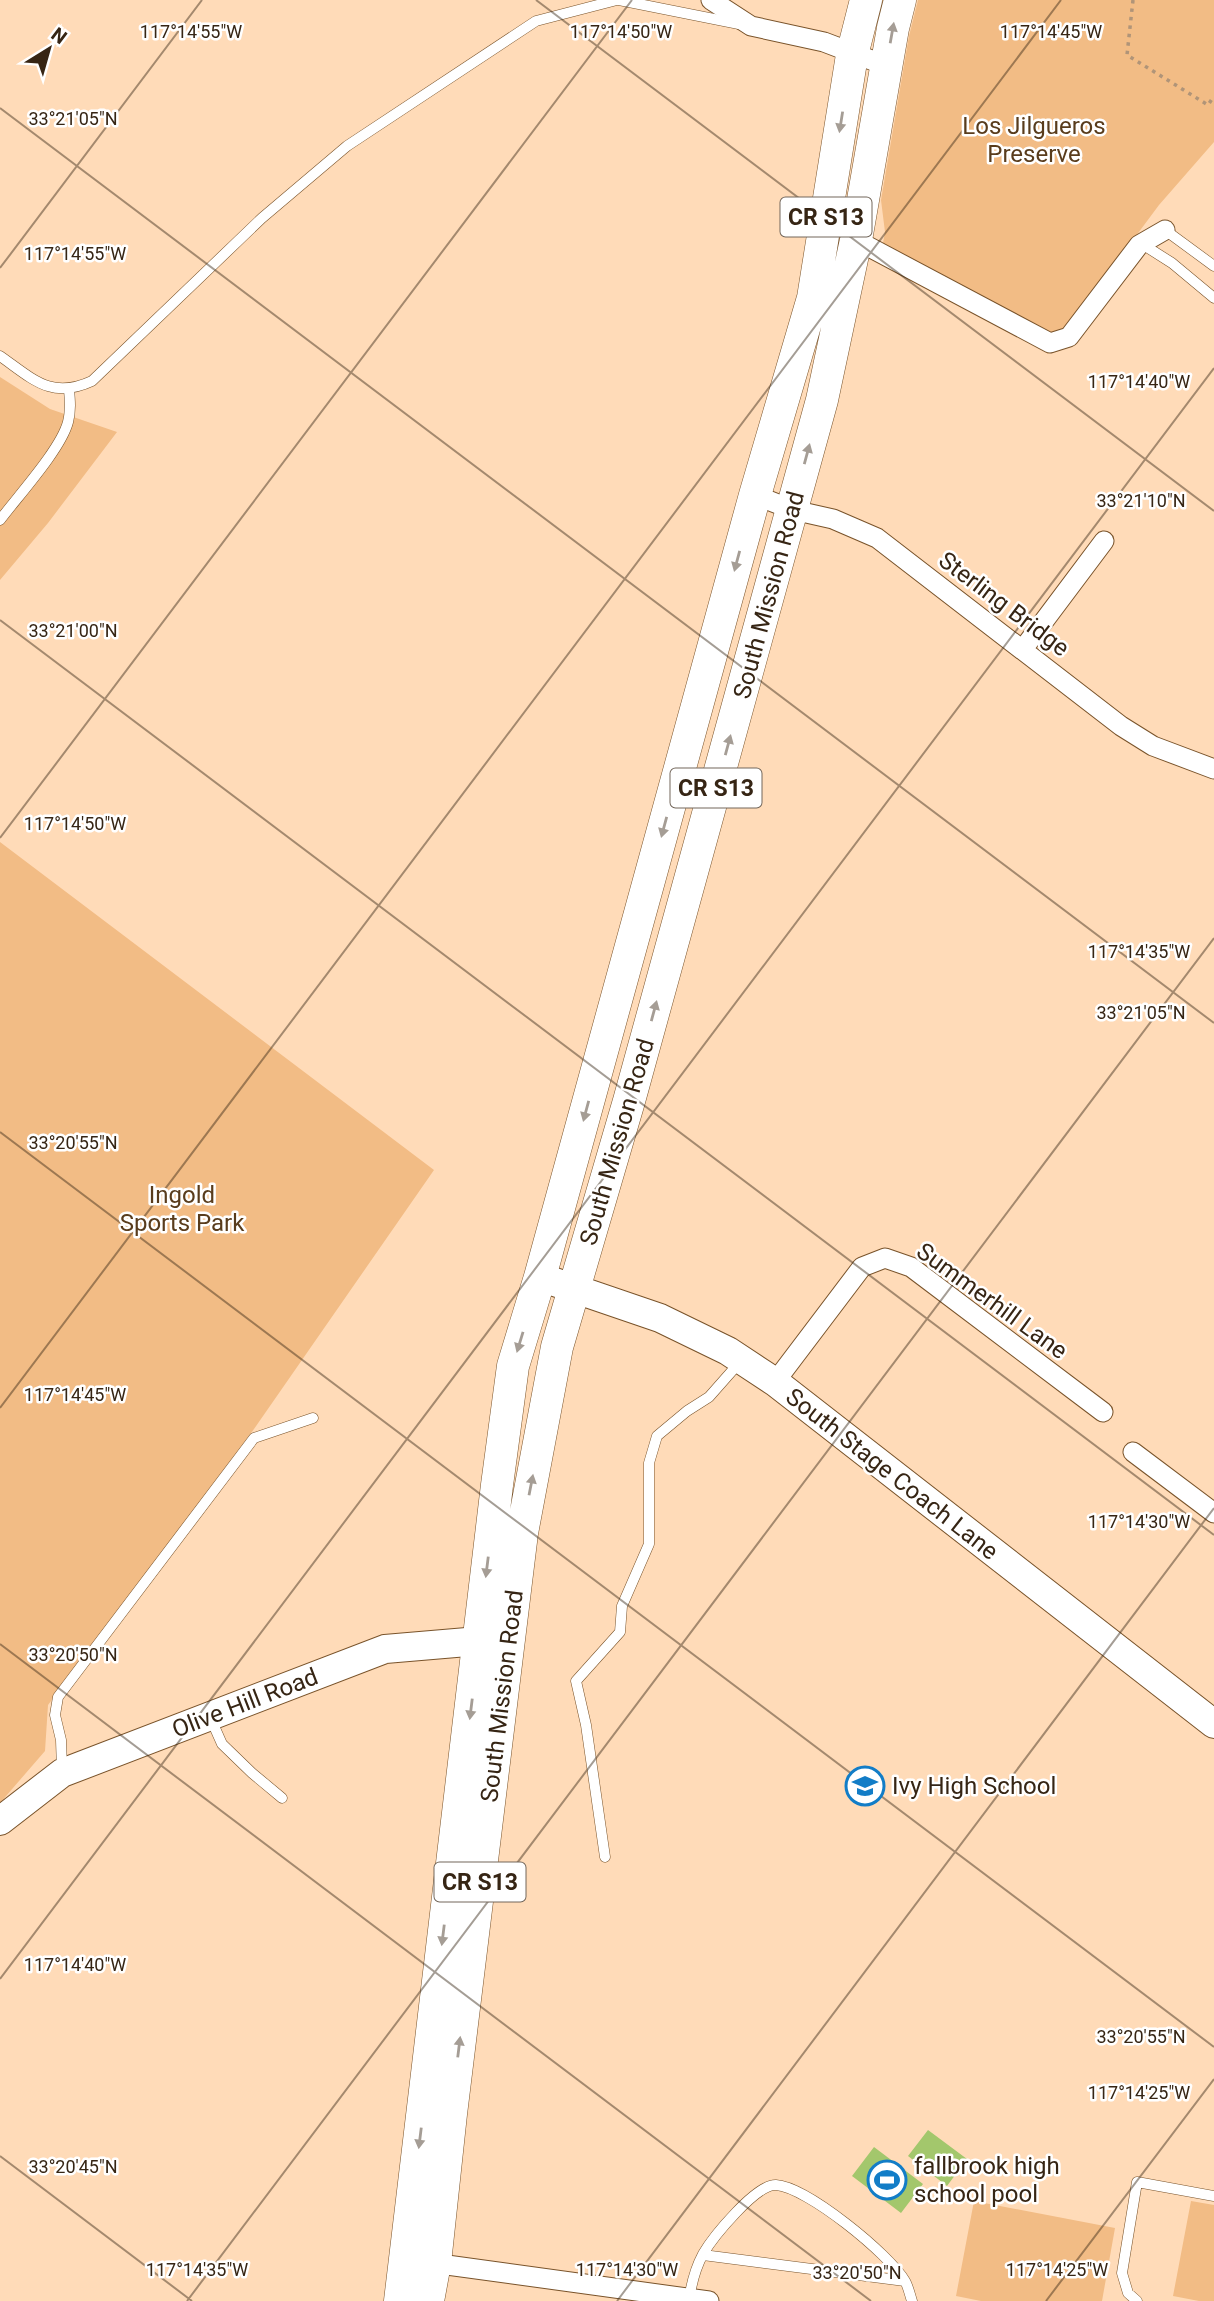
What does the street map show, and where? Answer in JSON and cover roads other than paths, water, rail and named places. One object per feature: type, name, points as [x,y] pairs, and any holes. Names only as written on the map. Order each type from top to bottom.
[{"type":"main road","name":"South Mission Road","points":[[400,2301],[421,2261],[453,2101],[494,1645],[513,1366],[540,1277],[755,495],[813,298],[852,55],[866,0]]},
{"type":"main road","name":"South Mission Road","points":[[494,1645],[522,1533],[557,1347],[629,1101],[822,400],[856,240],[892,27],[900,0]]},
{"type":"main road","name":"South Stage Coach Lane","points":[[540,1277],[660,1318],[742,1360],[775,1382],[1214,1724]]},
{"type":"main road","name":"Olive Hill Road","points":[[0,1821],[62,1773],[385,1649],[494,1645]]},
{"type":"main road","name":"South Mission Road","points":[[421,2261],[428,2301]]},
{"type":"street","points":[[711,0],[751,26],[824,42],[852,55],[887,66]]},
{"type":"street","points":[[856,240],[1050,343],[1069,337],[1142,243],[1165,230]]},
{"type":"street","name":"Sterling Bridge","points":[[755,495],[793,510],[833,519],[877,538],[1121,726],[1153,746],[1214,769]]},
{"type":"street","points":[[1023,649],[1104,541]]},
{"type":"street","name":"Summerhill Lane","points":[[775,1382],[862,1267],[885,1258],[911,1267],[1103,1412]]},
{"type":"street","points":[[1133,1452],[1214,1513]]},
{"type":"street","points":[[421,2261],[709,2301]]},
{"type":"lane","points":[[0,356],[54,389],[69,389],[92,381],[262,218],[347,146],[536,21],[618,0],[751,26]]},
{"type":"lane","points":[[1165,230],[1214,266]]},
{"type":"lane","points":[[1142,243],[1172,263],[1214,298]]},
{"type":"lane","points":[[0,520],[54,449],[67,425],[69,389]]},
{"type":"lane","points":[[605,1857],[586,1726],[576,1681],[620,1632],[622,1606],[649,1544],[649,1463],[657,1436],[709,1397],[742,1360]]},
{"type":"lane","points":[[62,1773],[61,1740],[55,1715],[58,1697],[254,1438],[313,1418]]},
{"type":"lane","points":[[210,1716],[222,1744],[282,1798]]},
{"type":"lane","points":[[1136,2301],[1128,2293],[1122,2273],[1137,2182],[1214,2196]]},
{"type":"lane","points":[[689,2300],[703,2255],[737,2211],[766,2187],[777,2185],[817,2203],[852,2228],[890,2263],[905,2281],[912,2301]]},
{"type":"lane","points":[[703,2255],[905,2281]]},
{"type":"place","name":"Ivy High School","points":[[865,1786]]},
{"type":"place","name":"fallbrook high school pool","points":[[887,2180]]},
{"type":"park label","name":"Los Jilgueros Preserve","points":[[1034,140]]},
{"type":"park label","name":"Ingold Sports Park","points":[[182,1209]]}]
